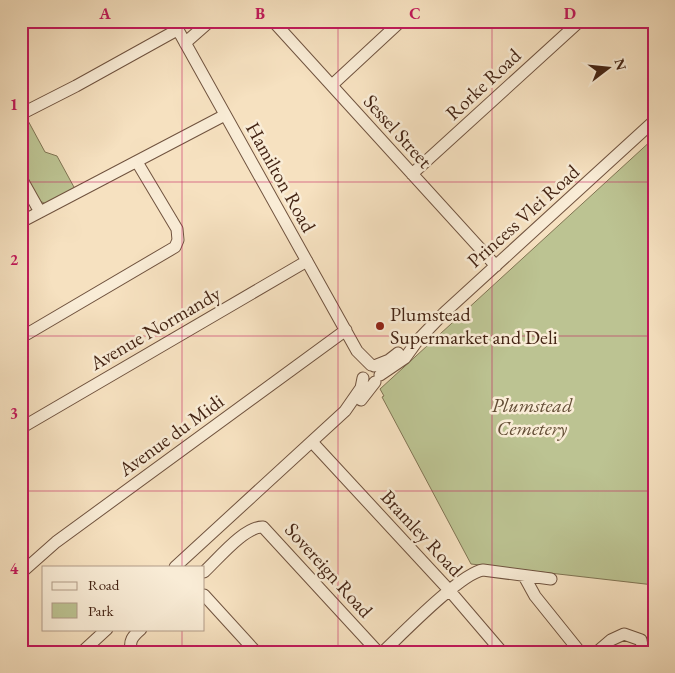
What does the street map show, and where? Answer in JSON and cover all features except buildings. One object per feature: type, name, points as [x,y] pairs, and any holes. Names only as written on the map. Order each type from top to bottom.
[{"type":"street","points":[[185,43],[210,21]]},
{"type":"street","name":"Sessel Street","points":[[273,21],[496,266]]},
{"type":"street","points":[[332,85],[401,21]]},
{"type":"street","name":"Rorke Road","points":[[412,174],[580,21]]},
{"type":"street","points":[[21,114],[76,86],[175,26]]},
{"type":"street","name":"Hamilton Road","points":[[175,26],[371,373]]},
{"type":"street","points":[[21,222],[225,115]]},
{"type":"street","name":"Princess Vlei Road","points":[[176,566],[345,411],[371,373],[405,358],[418,340],[654,121]]},
{"type":"street","points":[[21,335],[27,334],[175,247],[178,240],[177,229],[137,162]]},
{"type":"street","points":[[21,178],[40,212]]},
{"type":"street","name":"Avenue Normandy","points":[[21,428],[307,261]]},
{"type":"street","name":"Avenue du Midi","points":[[21,573],[56,542],[346,330]]},
{"type":"street","name":"Bramley Road","points":[[312,442],[449,590],[502,652]]},
{"type":"street","name":"Sovereign Road","points":[[205,571],[247,532],[257,527],[263,527],[378,652]]},
{"type":"street","points":[[383,652],[449,590],[480,571],[551,580]]},
{"type":"street","points":[[524,576],[535,596],[580,652]]},
{"type":"street","points":[[205,596],[256,652]]},
{"type":"street","points":[[82,652],[106,630]]},
{"type":"street","points":[[132,652],[131,639],[140,630]]},
{"type":"street","points":[[597,652],[611,640],[624,634],[641,640],[644,652]]},
{"type":"green space","points":[[26,117],[45,152],[57,156],[75,189],[46,204],[38,200],[21,170],[21,119]]},
{"type":"green space","name":"Plumstead Cemetery","points":[[654,138],[654,585],[471,564],[382,397],[384,396],[380,389]]},
{"type":"place","name":"Plumstead Supermarket and Deli","points":[[380,326]]}]
